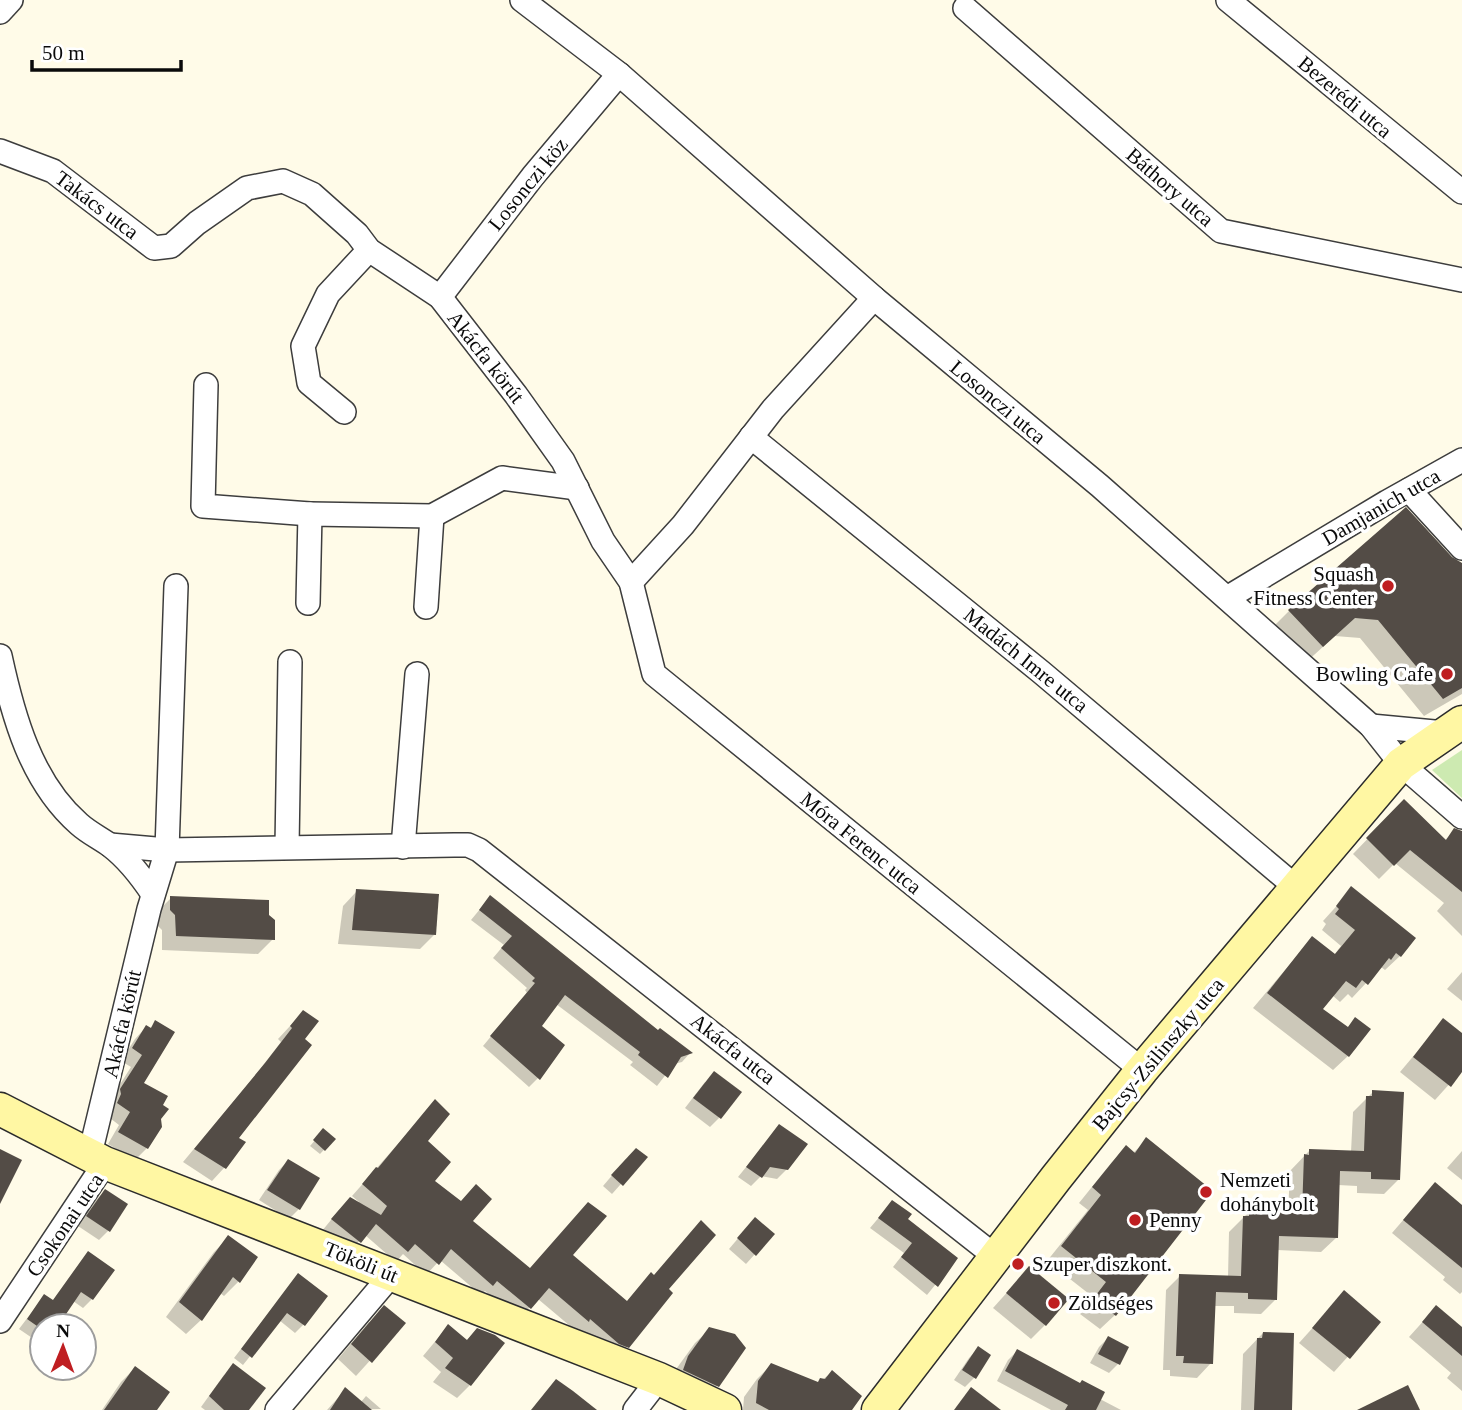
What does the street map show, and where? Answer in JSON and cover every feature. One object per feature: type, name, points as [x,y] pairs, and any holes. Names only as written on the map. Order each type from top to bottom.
[{"type":"street","points":[[0,12],[11,0]]},
{"type":"street","name":"Losonczi utca","points":[[522,0],[618,74],[874,298],[1100,486],[1371,726],[1412,773],[1462,817]]},
{"type":"street","name":"Bezerédi utca","points":[[1228,0],[1462,192]]},
{"type":"street","name":"Báthory utca","points":[[965,8],[1221,231],[1462,280]]},
{"type":"street","name":"Losonczi köz","points":[[440,297],[533,176],[618,74]]},
{"type":"street","name":"Takács utca","points":[[0,151],[53,171],[154,248]]},
{"type":"street","name":"Akácfa körút","points":[[154,248],[171,246],[197,223],[247,188],[282,181],[312,194],[357,234],[369,250],[440,297],[563,461],[609,551],[631,582]]},
{"type":"street","points":[[344,412],[309,383],[303,345],[328,294],[369,250]]},
{"type":"street","points":[[631,582],[682,525],[751,437],[874,298]]},
{"type":"street","points":[[206,385],[203,506],[310,514],[432,516],[502,478],[577,488]]},
{"type":"street","name":"Madách Imre utca","points":[[751,437],[1041,672],[1297,888]]},
{"type":"street","name":"Damjanich utca","points":[[1227,598],[1462,460]]},
{"type":"street","points":[[1409,490],[1462,548]]},
{"type":"street","points":[[308,603],[310,514]]},
{"type":"street","points":[[426,607],[432,516]]},
{"type":"street","name":"Móra Ferenc utca","points":[[631,582],[653,674],[1142,1070]]},
{"type":"street","name":"Akácfa körút","points":[[98,1159],[153,894],[167,850],[176,586]]},
{"type":"street","points":[[0,656],[9,699],[29,754],[43,782],[78,823],[133,865],[153,894]]},
{"type":"street","points":[[287,847],[290,662]]},
{"type":"street","points":[[110,845],[167,850],[403,847],[417,674]]},
{"type":"street","points":[[1371,726],[1453,727]]},
{"type":"street","name":"Bajcsy-Zsilinszky utca","points":[[878,1410],[1142,1070],[1297,888],[1412,773],[1453,727]]},
{"type":"street","name":"Akácfa utca","points":[[403,847],[468,845],[479,850],[996,1257]]},
{"type":"street","name":"Tököli út","points":[[0,1109],[98,1159],[659,1379],[725,1410]]},
{"type":"street","name":"Csokonai utca","points":[[2,1314],[98,1159]]},
{"type":"street","points":[[277,1410],[392,1274]]},
{"type":"street","points":[[635,1410],[659,1379]]},
{"type":"green space","points":[[1462,750],[1462,798],[1432,770]]},
{"type":"building","name":"Squash Fitness Center","points":[[1406,507],[1452,557],[1462,563],[1462,688],[1443,699],[1378,620],[1355,618],[1323,647],[1288,610]]},
{"type":"building","points":[[1404,799],[1446,840],[1454,828],[1462,831],[1462,892],[1410,850],[1394,866],[1366,838]]},
{"type":"building","points":[[1351,886],[1416,938],[1401,957],[1396,953],[1391,960],[1389,958],[1368,985],[1362,980],[1356,988],[1346,981],[1323,1009],[1348,1027],[1355,1017],[1371,1029],[1349,1057],[1267,993],[1312,936],[1335,954],[1355,930],[1335,914],[1339,909],[1336,906]]},
{"type":"building","points":[[356,889],[439,894],[436,935],[352,930]]},
{"type":"building","points":[[490,895],[658,1030],[660,1028],[693,1053],[681,1057],[668,1078],[638,1055],[640,1052],[565,995],[542,1026],[565,1045],[540,1080],[490,1036],[535,983],[532,981],[535,978],[501,948],[512,936],[479,910]]},
{"type":"building","points":[[170,896],[269,900],[269,915],[275,920],[275,940],[176,936],[175,915],[170,910]]},
{"type":"building","points":[[303,1010],[319,1021],[305,1039],[312,1045],[239,1138],[246,1142],[226,1169],[194,1149],[265,1063]]},
{"type":"building","points":[[1443,1018],[1462,1033],[1462,1072],[1451,1087],[1413,1057]]},
{"type":"building","points":[[155,1020],[175,1032],[144,1083],[168,1096],[163,1105],[169,1109],[161,1119],[162,1127],[148,1149],[118,1132],[130,1112],[117,1103],[120,1089],[142,1055],[132,1048],[146,1025],[151,1028]]},
{"type":"building","points":[[714,1071],[742,1092],[721,1119],[693,1098]]},
{"type":"building","points":[[1372,1090],[1404,1092],[1400,1180],[1371,1179],[1371,1172],[1340,1171],[1338,1238],[1279,1236],[1277,1300],[1248,1299],[1248,1293],[1216,1292],[1213,1364],[1183,1363],[1184,1356],[1176,1356],[1179,1274],[1241,1276],[1243,1216],[1249,1216],[1249,1211],[1302,1213],[1304,1154],[1309,1155],[1309,1149],[1364,1151],[1366,1096],[1372,1096]]},
{"type":"building","points":[[435,1099],[450,1114],[428,1141],[451,1162],[435,1181],[461,1201],[476,1184],[492,1199],[473,1221],[530,1268],[588,1202],[607,1216],[573,1255],[627,1301],[651,1272],[654,1275],[701,1220],[716,1235],[669,1289],[673,1293],[629,1348],[619,1344],[590,1319],[589,1322],[549,1288],[531,1309],[497,1281],[493,1286],[451,1249],[439,1265],[415,1244],[408,1252],[376,1224],[361,1243],[331,1219],[350,1197],[381,1215],[387,1206],[362,1184]]},
{"type":"building","points":[[779,1124],[808,1144],[788,1170],[770,1167],[762,1178],[746,1167]]},
{"type":"building","points":[[323,1128],[336,1139],[325,1151],[313,1140]]},
{"type":"building","name":"Penny","points":[[1146,1137],[1213,1191],[1116,1316],[1093,1299],[1106,1282],[1061,1246],[1101,1195],[1092,1187],[1126,1145],[1135,1153]]},
{"type":"building","points":[[636,1148],[648,1157],[623,1186],[611,1175]]},
{"type":"building","points":[[0,1149],[22,1160],[0,1204]]},
{"type":"building","points":[[288,1159],[320,1178],[300,1210],[267,1190]]},
{"type":"building","points":[[1435,1182],[1462,1205],[1462,1268],[1403,1220]]},
{"type":"building","points":[[105,1189],[128,1204],[110,1232],[86,1216]]},
{"type":"building","points":[[892,1200],[912,1214],[908,1219],[958,1258],[938,1287],[901,1257],[912,1243],[878,1218]]},
{"type":"building","points":[[755,1217],[775,1234],[756,1256],[737,1238]]},
{"type":"building","points":[[228,1235],[258,1257],[240,1283],[233,1277],[202,1321],[179,1302]]},
{"type":"building","points":[[88,1251],[115,1270],[93,1300],[81,1292],[67,1312],[32,1312],[44,1294],[53,1300]]},
{"type":"building","points":[[1029,1266],[1069,1299],[1046,1326],[1006,1293]]},
{"type":"building","points":[[298,1273],[328,1296],[305,1326],[287,1313],[252,1358],[241,1349]]},
{"type":"building","points":[[1344,1290],[1381,1322],[1350,1359],[1312,1328]]},
{"type":"building","points":[[384,1305],[406,1323],[372,1363],[351,1344]]},
{"type":"building","points":[[1436,1305],[1462,1327],[1462,1356],[1422,1322]]},
{"type":"building","points":[[448,1324],[467,1340],[477,1328],[495,1335],[505,1343],[471,1386],[445,1368],[453,1358],[435,1342]]},
{"type":"building","points":[[709,1327],[735,1334],[746,1348],[719,1387],[683,1370],[688,1356]]},
{"type":"building","points":[[1263,1332],[1294,1333],[1292,1410],[1254,1410],[1257,1338],[1262,1338]]},
{"type":"building","points":[[1108,1336],[1129,1347],[1120,1365],[1098,1354]]},
{"type":"building","points":[[978,1346],[991,1355],[976,1379],[962,1370]]},
{"type":"building","points":[[1017,1349],[1080,1383],[1082,1380],[1105,1392],[1096,1410],[1065,1410],[1068,1405],[1005,1371]]},
{"type":"building","points":[[233,1363],[266,1388],[249,1410],[224,1410],[209,1396]]},
{"type":"building","points":[[771,1363],[818,1382],[820,1378],[825,1379],[832,1370],[862,1396],[852,1410],[769,1410],[756,1403],[758,1381]]},
{"type":"building","points":[[135,1366],[170,1392],[157,1410],[104,1410]]},
{"type":"building","points":[[556,1379],[573,1391],[597,1410],[531,1410]]},
{"type":"building","points":[[1408,1385],[1420,1410],[1357,1410]]},
{"type":"building","points":[[345,1387],[372,1410],[330,1410]]},
{"type":"building","points":[[971,1387],[1001,1410],[954,1410]]},
{"type":"place","name":"Squash Fitness Center","points":[[1388,586]]},
{"type":"place","name":"Bowling Cafe","points":[[1447,674]]},
{"type":"place","name":"Nemzeti dohánybolt","points":[[1206,1192]]},
{"type":"place","name":"Penny","points":[[1135,1220]]},
{"type":"place","name":"Szuper diszkont.","points":[[1018,1264]]},
{"type":"place","name":"Zöldséges","points":[[1054,1303]]}]
